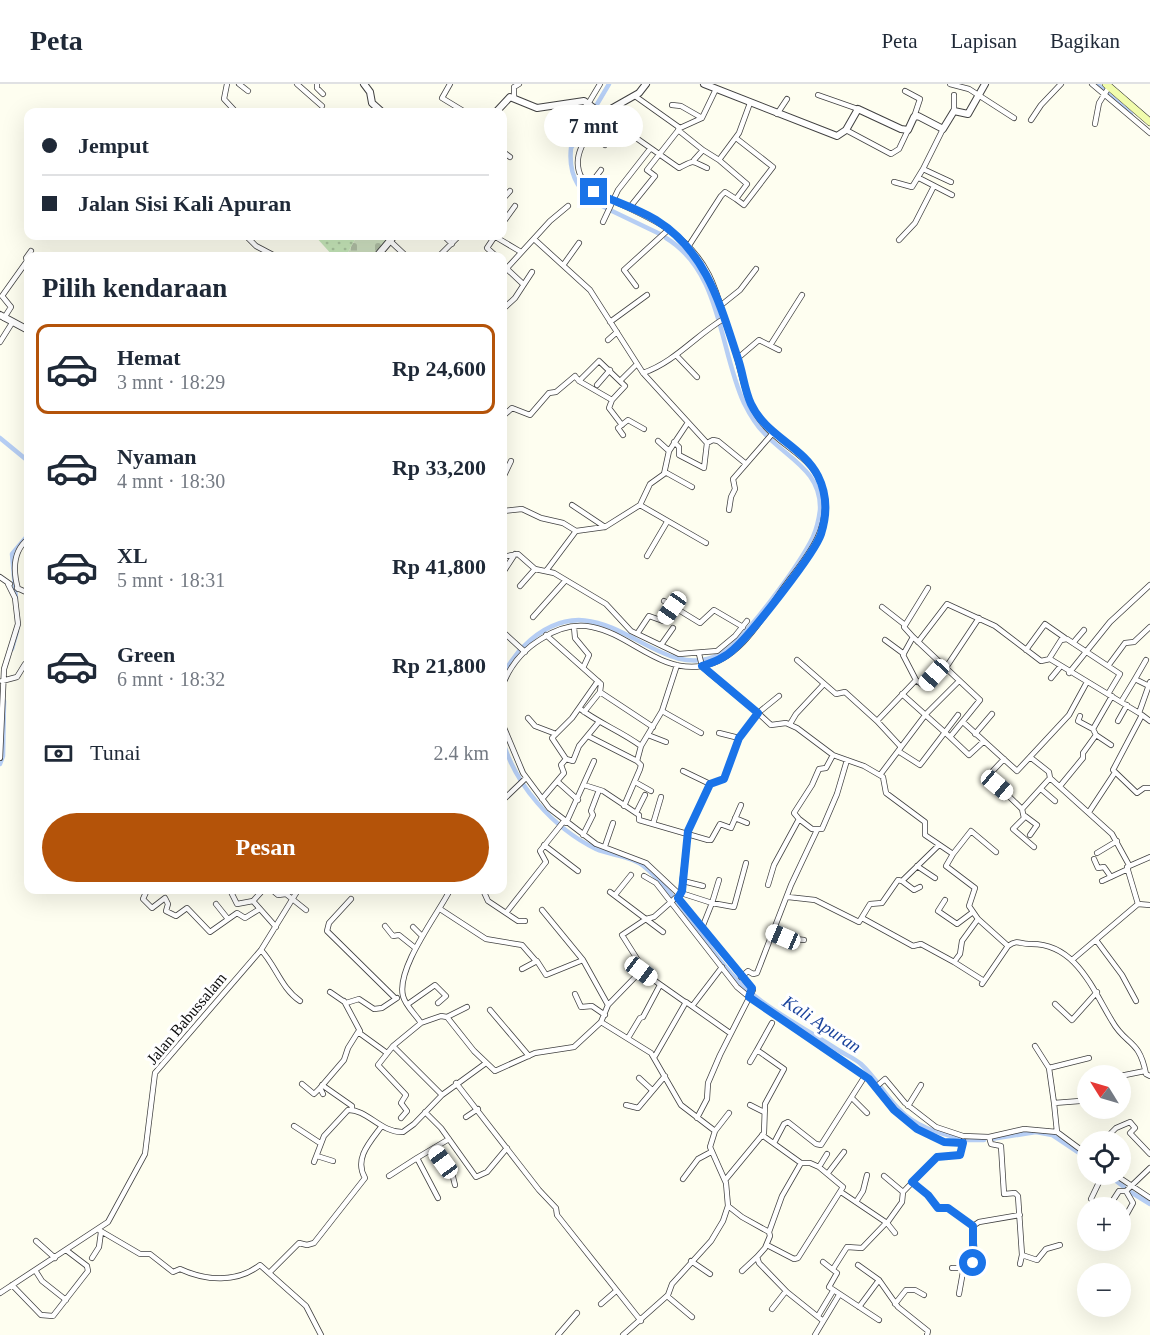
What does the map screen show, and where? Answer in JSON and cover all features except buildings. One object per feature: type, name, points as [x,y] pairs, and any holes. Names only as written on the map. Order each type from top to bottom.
[{"type":"main road","points":[[1112,94],[1147,124]]},
{"type":"street","points":[[226,84],[224,99],[232,108]]},
{"type":"street","points":[[239,84],[248,91]]},
{"type":"street","points":[[297,84],[322,106]]},
{"type":"street","points":[[317,84],[316,88],[323,94]]},
{"type":"street","points":[[363,84],[370,92],[372,103],[378,108]]},
{"type":"street","points":[[450,84],[442,97],[458,108]]},
{"type":"street","points":[[514,97],[514,88],[519,84]]},
{"type":"street","points":[[590,105],[600,84]]},
{"type":"street","points":[[507,674],[523,650],[546,635],[574,627],[587,626],[610,631],[677,664],[726,656],[748,636],[821,535],[825,509],[824,494],[818,476],[808,462],[771,434],[752,406],[709,276],[688,248],[668,230],[630,207],[612,203],[588,187],[580,176],[578,154],[601,113],[635,96],[646,84]]},
{"type":"street","points":[[704,84],[833,136],[839,136],[846,130],[858,109]]},
{"type":"street","points":[[950,84],[979,94],[1014,118]]},
{"type":"street","points":[[954,111],[968,114],[985,84]]},
{"type":"street","points":[[1031,120],[1041,105],[1061,84]]},
{"type":"street","points":[[1092,84],[1104,94],[1112,94]]},
{"type":"street","points":[[630,207],[655,176],[647,170],[679,129],[702,118],[716,89]]},
{"type":"street","points":[[846,130],[891,154],[899,149],[920,99],[905,91]]},
{"type":"street","points":[[1104,94],[1112,94]]},
{"type":"street","points":[[1095,124],[1104,94]]},
{"type":"street","points":[[818,95],[858,109],[887,124],[908,130]]},
{"type":"street","points":[[894,182],[912,187],[919,178],[954,111],[954,95]]},
{"type":"street","points":[[635,96],[747,184],[736,199]]},
{"type":"street","points":[[499,108],[506,100],[514,97],[537,108],[582,101],[679,168],[688,161],[694,160],[707,168]]},
{"type":"street","points":[[777,114],[787,99]]},
{"type":"street","points":[[719,160],[736,138],[750,103]]},
{"type":"street","points":[[672,105],[681,106],[702,118]]},
{"type":"street","points":[[914,117],[918,116],[943,129]]},
{"type":"street","points":[[1147,124],[1150,133]]},
{"type":"street","points":[[605,145],[618,127]]},
{"type":"street","points":[[688,248],[725,192],[744,205],[773,166],[736,138]]},
{"type":"street","points":[[603,222],[622,183],[650,149]]},
{"type":"street","points":[[694,160],[702,150]]},
{"type":"street","points":[[923,169],[951,182]]},
{"type":"street","points":[[588,187],[600,170]]},
{"type":"street","points":[[919,178],[952,195]]},
{"type":"street","points":[[899,240],[915,223],[934,186]]},
{"type":"street","points":[[507,217],[515,206]]},
{"type":"street","points":[[524,284],[508,270],[508,267],[568,206]]},
{"type":"street","points":[[636,286],[624,270],[668,230]]},
{"type":"street","points":[[534,239],[590,290],[643,373],[706,443],[704,468],[679,455],[679,447],[674,442]]},
{"type":"street","points":[[250,240],[267,252]]},
{"type":"street","points":[[380,252],[390,240]]},
{"type":"street","points":[[394,240],[403,252]]},
{"type":"street","points":[[448,240],[452,244]]},
{"type":"street","points":[[443,252],[456,240]]},
{"type":"street","points":[[492,240],[487,248],[492,252]]},
{"type":"street","points":[[502,240],[521,252]]},
{"type":"street","points":[[564,264],[579,243]]},
{"type":"street","points":[[24,267],[2,296],[11,307],[2,316],[24,328]]},
{"type":"street","points":[[720,306],[740,290],[756,269]]},
{"type":"street","points":[[507,305],[515,298],[532,272]]},
{"type":"street","points":[[771,344],[801,294]]},
{"type":"street","points":[[610,322],[647,295]]},
{"type":"street","points":[[643,373],[660,367],[724,318]]},
{"type":"street","points":[[0,342],[12,323]]},
{"type":"street","points":[[608,340],[617,332]]},
{"type":"street","points":[[738,358],[757,340],[771,344],[779,350]]},
{"type":"street","points":[[676,355],[697,377]]},
{"type":"street","points":[[579,381],[598,359],[610,370],[625,387],[612,400],[609,408],[622,425]]},
{"type":"street","points":[[620,381],[637,364]]},
{"type":"street","points":[[597,384],[610,370]]},
{"type":"street","points":[[507,412],[512,408],[529,416],[549,393],[556,392],[575,376],[579,381],[612,400]]},
{"type":"street","points":[[623,435],[618,428],[629,420],[644,429]]},
{"type":"street","points":[[507,510],[522,509],[540,518],[564,523],[576,531],[605,527],[640,505],[650,484],[661,479],[665,472],[669,451],[687,424]]},
{"type":"street","points":[[729,510],[730,497],[735,489],[732,481],[771,434]]},
{"type":"street","points":[[706,443],[713,440],[718,441],[745,463]]},
{"type":"street","points":[[658,441],[669,451]]},
{"type":"street","points":[[507,469],[511,461]]},
{"type":"street","points":[[665,472],[692,487]]},
{"type":"street","points":[[572,505],[605,527]]},
{"type":"street","points":[[640,505],[706,543]]},
{"type":"street","points":[[648,556],[667,522]]},
{"type":"street","points":[[683,530],[687,522]]},
{"type":"street","points":[[546,571],[576,531]]},
{"type":"street","points":[[18,589],[16,556],[24,543]]},
{"type":"street","points":[[507,566],[515,554]]},
{"type":"street","points":[[507,556],[520,555],[535,568],[565,581],[612,609],[637,634],[683,655],[701,660],[771,725],[790,724],[833,755],[880,775],[885,779],[886,793],[925,822],[925,835],[953,854]]},
{"type":"street","points":[[520,586],[535,568]]},
{"type":"street","points":[[0,577],[24,591]]},
{"type":"street","points":[[533,617],[565,581]]},
{"type":"street","points":[[0,758],[3,739],[6,657],[18,624],[15,598],[10,584]]},
{"type":"street","points":[[1069,673],[1084,651],[1150,585]]},
{"type":"street","points":[[905,625],[928,588]]},
{"type":"street","points":[[664,601],[672,608],[700,623],[716,610],[743,627]]},
{"type":"street","points":[[918,642],[946,604],[995,626],[1041,661],[1049,659],[1065,638]]},
{"type":"street","points":[[882,606],[905,625],[913,637],[980,700],[950,737]]},
{"type":"street","points":[[637,634],[649,616],[663,621],[672,608]]},
{"type":"street","points":[[885,640],[904,654],[916,680],[924,686],[944,667],[979,618]]},
{"type":"street","points":[[701,660],[722,648],[747,621]]},
{"type":"street","points":[[1026,650],[1046,624],[1120,675],[1092,729]]},
{"type":"street","points":[[574,627],[575,638],[589,655],[583,668]]},
{"type":"street","points":[[1108,666],[1125,643],[1134,642],[1150,627]]},
{"type":"street","points":[[661,645],[673,628]]},
{"type":"street","points":[[1073,643],[1084,630]]},
{"type":"street","points":[[507,635],[523,650]]},
{"type":"street","points":[[546,635],[602,685],[600,692],[556,734],[552,741],[566,759],[573,761],[579,747],[598,723]]},
{"type":"street","points":[[904,654],[913,637]]},
{"type":"street","points":[[1049,659],[1150,721]]},
{"type":"street","points":[[797,660],[836,694],[845,692],[877,721],[899,749],[920,765],[958,715]]},
{"type":"street","points":[[1121,702],[1146,660]]},
{"type":"street","points":[[4,681],[17,677],[24,664]]},
{"type":"street","points":[[637,761],[641,746],[662,711],[677,664]]},
{"type":"street","points":[[1051,678],[1060,667]]},
{"type":"street","points":[[1089,812],[1114,774],[1113,770],[1141,714],[1149,684],[1135,679]]},
{"type":"street","points":[[877,721],[916,680]]},
{"type":"street","points":[[582,710],[598,681]]},
{"type":"street","points":[[880,775],[926,714],[959,681]]},
{"type":"street","points":[[963,722],[982,742],[1017,771],[1069,715],[1087,682]]},
{"type":"street","points":[[790,724],[796,714],[824,684]]},
{"type":"street","points":[[600,692],[653,727]]},
{"type":"street","points":[[902,694],[969,755],[982,742]]},
{"type":"street","points":[[682,771],[710,784],[724,779],[739,738],[758,713],[778,696]]},
{"type":"street","points":[[1118,721],[1127,705]]},
{"type":"street","points":[[582,710],[598,723],[612,726],[641,746]]},
{"type":"street","points":[[662,711],[701,732]]},
{"type":"street","points":[[975,734],[992,714]]},
{"type":"street","points":[[1080,716],[1078,721],[1111,745]]},
{"type":"street","points":[[528,718],[535,726],[556,734]]},
{"type":"street","points":[[719,733],[739,738]]},
{"type":"street","points":[[648,735],[666,742]]},
{"type":"street","points":[[1060,786],[1083,758],[1083,753],[1096,735]]},
{"type":"street","points":[[588,736],[637,761],[640,766],[624,806]]},
{"type":"street","points":[[507,743],[525,779],[564,822],[604,846],[646,863],[741,977],[750,994]]},
{"type":"street","points":[[817,830],[799,819],[794,813],[813,784],[819,769],[826,769],[833,755]]},
{"type":"street","points":[[1030,757],[1049,772],[1050,778],[1089,812],[1118,842],[1129,867],[1138,904]]},
{"type":"street","points":[[542,799],[564,774],[561,765],[566,759]]},
{"type":"street","points":[[1004,759],[988,776],[1022,809],[1021,813],[1037,825],[1030,835]]},
{"type":"street","points":[[506,913],[546,861],[540,850],[564,822],[578,800],[594,760]]},
{"type":"street","points":[[741,977],[748,971],[753,974],[757,973],[772,932],[817,830],[822,829],[833,805],[847,760]]},
{"type":"street","points":[[1114,774],[1137,793],[1144,788],[1150,788]]},
{"type":"street","points":[[1022,809],[1050,778]]},
{"type":"street","points":[[507,796],[525,779]]},
{"type":"street","points":[[558,782],[578,800]]},
{"type":"street","points":[[635,782],[651,790]]},
{"type":"street","points":[[710,784],[687,834],[683,881],[677,898],[654,917],[646,919],[621,936],[639,963],[641,971],[685,1002],[693,1005],[730,1033]]},
{"type":"street","points":[[584,785],[599,790],[636,813],[639,820],[710,840],[719,825],[731,828],[741,805]]},
{"type":"street","points":[[1041,789],[1055,801]]},
{"type":"street","points":[[583,835],[593,815],[591,811],[599,790]]},
{"type":"street","points":[[1028,791],[1035,796]]},
{"type":"street","points":[[636,813],[645,795]]},
{"type":"street","points":[[653,824],[661,796]]},
{"type":"street","points":[[1025,816],[1013,828],[1034,847]]},
{"type":"street","points":[[735,818],[747,823]]},
{"type":"street","points":[[768,885],[774,865],[799,819]]},
{"type":"street","points":[[604,846],[613,823]]},
{"type":"street","points":[[996,852],[971,831],[946,866],[975,888],[969,906],[978,919],[1008,946]]},
{"type":"street","points":[[1097,852],[1118,842]]},
{"type":"street","points":[[544,845],[578,871]]},
{"type":"street","points":[[788,897],[815,900],[858,921],[870,904],[882,903],[897,882],[903,881],[939,845]]},
{"type":"street","points":[[1102,881],[1150,857]]},
{"type":"street","points":[[1094,859],[1097,867],[1106,868],[1111,877]]},
{"type":"street","points":[[677,898],[734,907],[746,863]]},
{"type":"street","points":[[917,866],[935,878]]},
{"type":"street","points":[[631,875],[613,894],[663,932]]},
{"type":"street","points":[[644,876],[677,898],[722,967],[750,994],[879,1084],[894,1110],[917,1129],[944,1142],[963,1143]]},
{"type":"street","points":[[702,928],[719,880]]},
{"type":"street","points":[[683,881],[703,886]]},
{"type":"street","points":[[903,881],[914,890],[920,887]]},
{"type":"street","points":[[145,894],[143,899],[150,908],[165,898],[168,904],[166,910],[176,916],[187,908],[210,932],[237,913],[245,918],[258,910]]},
{"type":"street","points":[[232,894],[237,904],[254,901],[260,894]]},
{"type":"street","points":[[286,894],[306,910]]},
{"type":"street","name":"Jalan Babussalam","points":[[0,1293],[100,1231],[108,1222],[145,1154],[149,1134],[151,1085],[155,1074],[261,950],[296,894]]},
{"type":"street","points":[[421,1023],[403,997],[404,982],[414,947],[448,894]]},
{"type":"street","points":[[485,894],[487,900],[506,913],[518,921],[525,921]]},
{"type":"street","points":[[351,899],[327,926],[327,931],[395,998]]},
{"type":"street","points":[[945,900],[938,911],[957,924],[973,912]]},
{"type":"street","points":[[254,901],[258,910],[276,927]]},
{"type":"street","points":[[216,904],[228,919]]},
{"type":"street","points":[[1072,960],[1138,904],[1150,905]]},
{"type":"street","points":[[440,909],[486,939],[522,945],[546,975],[583,960]]},
{"type":"street","points":[[542,910],[583,960],[608,1005]]},
{"type":"street","points":[[862,918],[913,946],[921,944],[954,962],[983,982],[1008,946],[1020,940],[1030,944],[1037,942],[1047,944],[1072,960],[1097,992],[1116,1028],[1138,1048],[1145,1071],[1150,1076]]},
{"type":"street","points":[[954,962],[960,954],[962,941],[978,919]]},
{"type":"street","points":[[385,926],[393,936],[399,935],[414,947]]},
{"type":"street","points":[[413,927],[422,936]]},
{"type":"street","points":[[772,932],[788,938],[804,940]]},
{"type":"street","points":[[1096,940],[1122,975],[1136,1001]]},
{"type":"street","points":[[261,950],[270,960],[289,993],[300,1001]]},
{"type":"street","points":[[522,969],[536,961]]},
{"type":"street","points":[[693,1005],[722,967]]},
{"type":"street","points":[[447,1017],[486,1063],[496,1071],[542,1051],[574,1047],[602,1022],[608,1005],[641,971]]},
{"type":"street","points":[[408,1004],[435,984],[446,995],[438,1003]]},
{"type":"street","points":[[628,1038],[640,1018],[644,1017],[660,985]]},
{"type":"street","points":[[330,992],[350,1003],[359,999],[374,1010],[382,1008],[395,998],[403,997]]},
{"type":"street","points":[[1055,1004],[1072,1020],[1097,992]]},
{"type":"street","points":[[575,994],[581,1007],[592,1006],[605,1015]]},
{"type":"street","points":[[698,1118],[707,1100],[708,1083],[750,994]]},
{"type":"street","points":[[344,1001],[360,1031],[387,1053]]},
{"type":"street","points":[[655,1056],[685,1002]]},
{"type":"street","points":[[401,1118],[406,1111],[402,1104],[406,1095],[378,1067],[393,1046],[421,1023],[441,1016],[447,1017],[467,1007]]},
{"type":"street","points":[[490,1010],[529,1056]]},
{"type":"street","points":[[602,1022],[655,1056],[681,1106],[715,1131]]},
{"type":"street","points":[[750,1062],[771,1023]]},
{"type":"street","points":[[302,1084],[314,1094],[341,1064],[350,1044],[360,1031]]},
{"type":"street","points":[[393,1046],[442,1095]]},
{"type":"street","points":[[1035,1046],[1049,1068],[1057,1132]]},
{"type":"street","points":[[726,1179],[762,1135],[766,1121],[765,1104],[784,1068],[756,1050]]},
{"type":"street","points":[[1049,1068],[1089,1058]]},
{"type":"street","points":[[321,1087],[352,1106],[352,1109],[381,1128],[403,1132],[456,1083],[486,1063]]},
{"type":"street","points":[[1131,1074],[1145,1071]]},
{"type":"street","points":[[626,1105],[637,1109],[665,1076]]},
{"type":"street","points":[[774,1143],[784,1124],[788,1122],[816,1144],[821,1145],[865,1076]]},
{"type":"street","points":[[639,1078],[652,1090]]},
{"type":"street","points":[[879,1084],[886,1081],[908,1106],[936,1127],[963,1136],[989,1137],[1024,1129],[1057,1132],[1077,1147]]},
{"type":"street","points":[[456,1083],[556,1208],[557,1215],[641,1320]]},
{"type":"street","points":[[908,1106],[921,1085]]},
{"type":"street","points":[[321,1087],[323,1094]]},
{"type":"street","points":[[852,1098],[867,1113]]},
{"type":"street","points":[[1054,1103],[1077,1101]]},
{"type":"street","points":[[750,1105],[764,1112]]},
{"type":"street","points":[[918,1115],[923,1108]]},
{"type":"street","points":[[314,1162],[320,1143],[331,1127],[346,1111],[352,1109]]},
{"type":"street","points":[[466,1117],[478,1109]]},
{"type":"street","points":[[425,1112],[449,1139],[476,1177],[487,1172],[507,1148]]},
{"type":"street","points":[[623,1335],[667,1296],[672,1284],[711,1241],[728,1206],[726,1179],[711,1152],[710,1142],[715,1131],[729,1113]]},
{"type":"street","points":[[1113,1131],[1130,1122],[1135,1128],[1131,1132]]},
{"type":"street","points":[[294,1126],[320,1143]]},
{"type":"street","points":[[269,1273],[298,1244],[314,1243],[346,1205],[365,1178],[361,1171],[362,1153],[381,1128]]},
{"type":"street","points":[[1131,1134],[1150,1154]]},
{"type":"street","points":[[762,1135],[801,1163],[810,1163],[819,1167],[843,1184],[841,1192],[798,1258],[793,1258],[767,1245]]},
{"type":"street","points":[[832,1269],[847,1247],[862,1248],[886,1223],[902,1202],[903,1192],[937,1157],[960,1155],[963,1136]]},
{"type":"street","points":[[989,1137],[991,1144],[1001,1146],[1004,1194],[1017,1194],[1022,1255],[1020,1264]]},
{"type":"street","points":[[389,1176],[449,1139]]},
{"type":"street","points":[[433,1149],[452,1173],[455,1185]]},
{"type":"street","points":[[683,1179],[698,1159],[711,1152]]},
{"type":"street","points":[[828,1173],[844,1152]]},
{"type":"street","points":[[819,1167],[827,1154]]},
{"type":"street","points":[[317,1156],[333,1161]]},
{"type":"street","points":[[417,1158],[438,1198]]},
{"type":"street","points":[[742,1271],[767,1245],[770,1236],[768,1232],[782,1196],[801,1163]]},
{"type":"street","points":[[1126,1191],[1150,1168]]},
{"type":"street","points":[[856,1202],[863,1191],[867,1175]]},
{"type":"street","points":[[884,1176],[903,1192]]},
{"type":"street","points":[[912,1182],[928,1195],[938,1208],[948,1208],[973,1226]]},
{"type":"street","points":[[1131,1185],[1150,1198]]},
{"type":"street","points":[[1115,1197],[1119,1191],[1126,1191]]},
{"type":"street","points":[[1126,1191],[1130,1197]]},
{"type":"street","points":[[841,1192],[886,1223],[895,1233]]},
{"type":"street","points":[[728,1206],[768,1232]]},
{"type":"street","points":[[973,1226],[979,1222],[1020,1215]]},
{"type":"street","points":[[952,1268],[964,1268],[975,1260],[973,1226]]},
{"type":"street","points":[[92,1258],[99,1247],[100,1231],[140,1254],[150,1254],[172,1272],[180,1269],[194,1275],[234,1279],[260,1265],[306,1306],[321,1335]]},
{"type":"street","points":[[36,1241],[55,1258]]},
{"type":"street","points":[[1022,1255],[1037,1260],[1046,1249],[1060,1245]]},
{"type":"street","points":[[12,1285],[41,1316],[52,1317],[88,1268],[66,1250]]},
{"type":"street","points":[[757,1257],[764,1270],[820,1318]]},
{"type":"street","points":[[692,1261],[710,1274]]},
{"type":"street","points":[[823,1262],[837,1274],[828,1286],[879,1320]]},
{"type":"street","points":[[858,1265],[879,1280],[896,1304],[928,1331],[927,1335]]},
{"type":"street","points":[[959,1294],[964,1268]]},
{"type":"street","points":[[35,1270],[42,1281],[66,1300]]},
{"type":"street","points":[[859,1307],[879,1280]]},
{"type":"street","points":[[896,1304],[906,1290],[915,1290],[924,1295]]},
{"type":"street","points":[[602,1304],[616,1291]]},
{"type":"street","points":[[772,1309],[786,1291]]},
{"type":"street","points":[[815,1335],[820,1318],[833,1291]]},
{"type":"street","points":[[820,1318],[839,1295]]},
{"type":"street","points":[[667,1296],[692,1317]]},
{"type":"street","points":[[558,1335],[577,1313]]},
{"type":"green space","points":[[319,240],[355,240],[348,252],[329,252]]},
{"type":"green space","points":[[355,240],[391,240],[380,252],[348,252]]},
{"type":"waterway","name":"Kali Apuran","points":[[606,208],[589,197],[578,184],[572,168],[571,148],[609,84]]},
{"type":"waterway","points":[[1097,84],[1103,89]]},
{"type":"waterway","points":[[1108,94],[1131,114]]},
{"type":"waterway","points":[[612,211],[660,234]]},
{"type":"waterway","name":"Kali Apuran","points":[[524,646],[552,626],[578,620],[603,624],[672,657],[696,661],[720,654],[730,647],[757,618],[797,564],[814,534],[820,510],[815,485],[801,466],[773,442],[750,415],[736,382],[709,291],[698,271],[684,253],[666,238]]},
{"type":"waterway","points":[[0,438],[24,458]]},
{"type":"waterway","points":[[16,599],[12,554],[24,540]]},
{"type":"waterway","points":[[12,649],[17,631]]},
{"type":"waterway","points":[[507,667],[519,651]]},
{"type":"waterway","points":[[0,764],[3,756],[4,701]]},
{"type":"waterway","name":"Kali Apuran","points":[[507,752],[516,772],[537,803],[565,829],[596,849],[641,864],[660,881],[718,958],[744,987],[777,1012],[858,1062],[894,1104],[912,1120],[935,1131],[959,1138]]},
{"type":"waterway","name":"Kali Apuran","points":[[991,1139],[1036,1132],[1052,1135],[1077,1152]]},
{"type":"waterway","points":[[966,1140],[984,1140]]},
{"type":"waterway","name":"Kali Apuran","points":[[1129,1191],[1150,1204]]},
{"type":"route","points":[[594,192],[642,212],[658,222],[677,237],[705,268],[725,318],[738,358],[743,383],[752,406],[763,424],[813,468],[824,494],[823,525],[814,548],[748,636],[726,656],[702,666],[758,713],[739,738],[723,781],[712,781],[689,827],[682,891],[678,898],[752,988],[749,997],[869,1079],[877,1086],[894,1110],[917,1129],[944,1142],[963,1143],[960,1155],[937,1157],[912,1182],[928,1195],[938,1208],[948,1208],[973,1226],[975,1260],[973,1263]]}]
